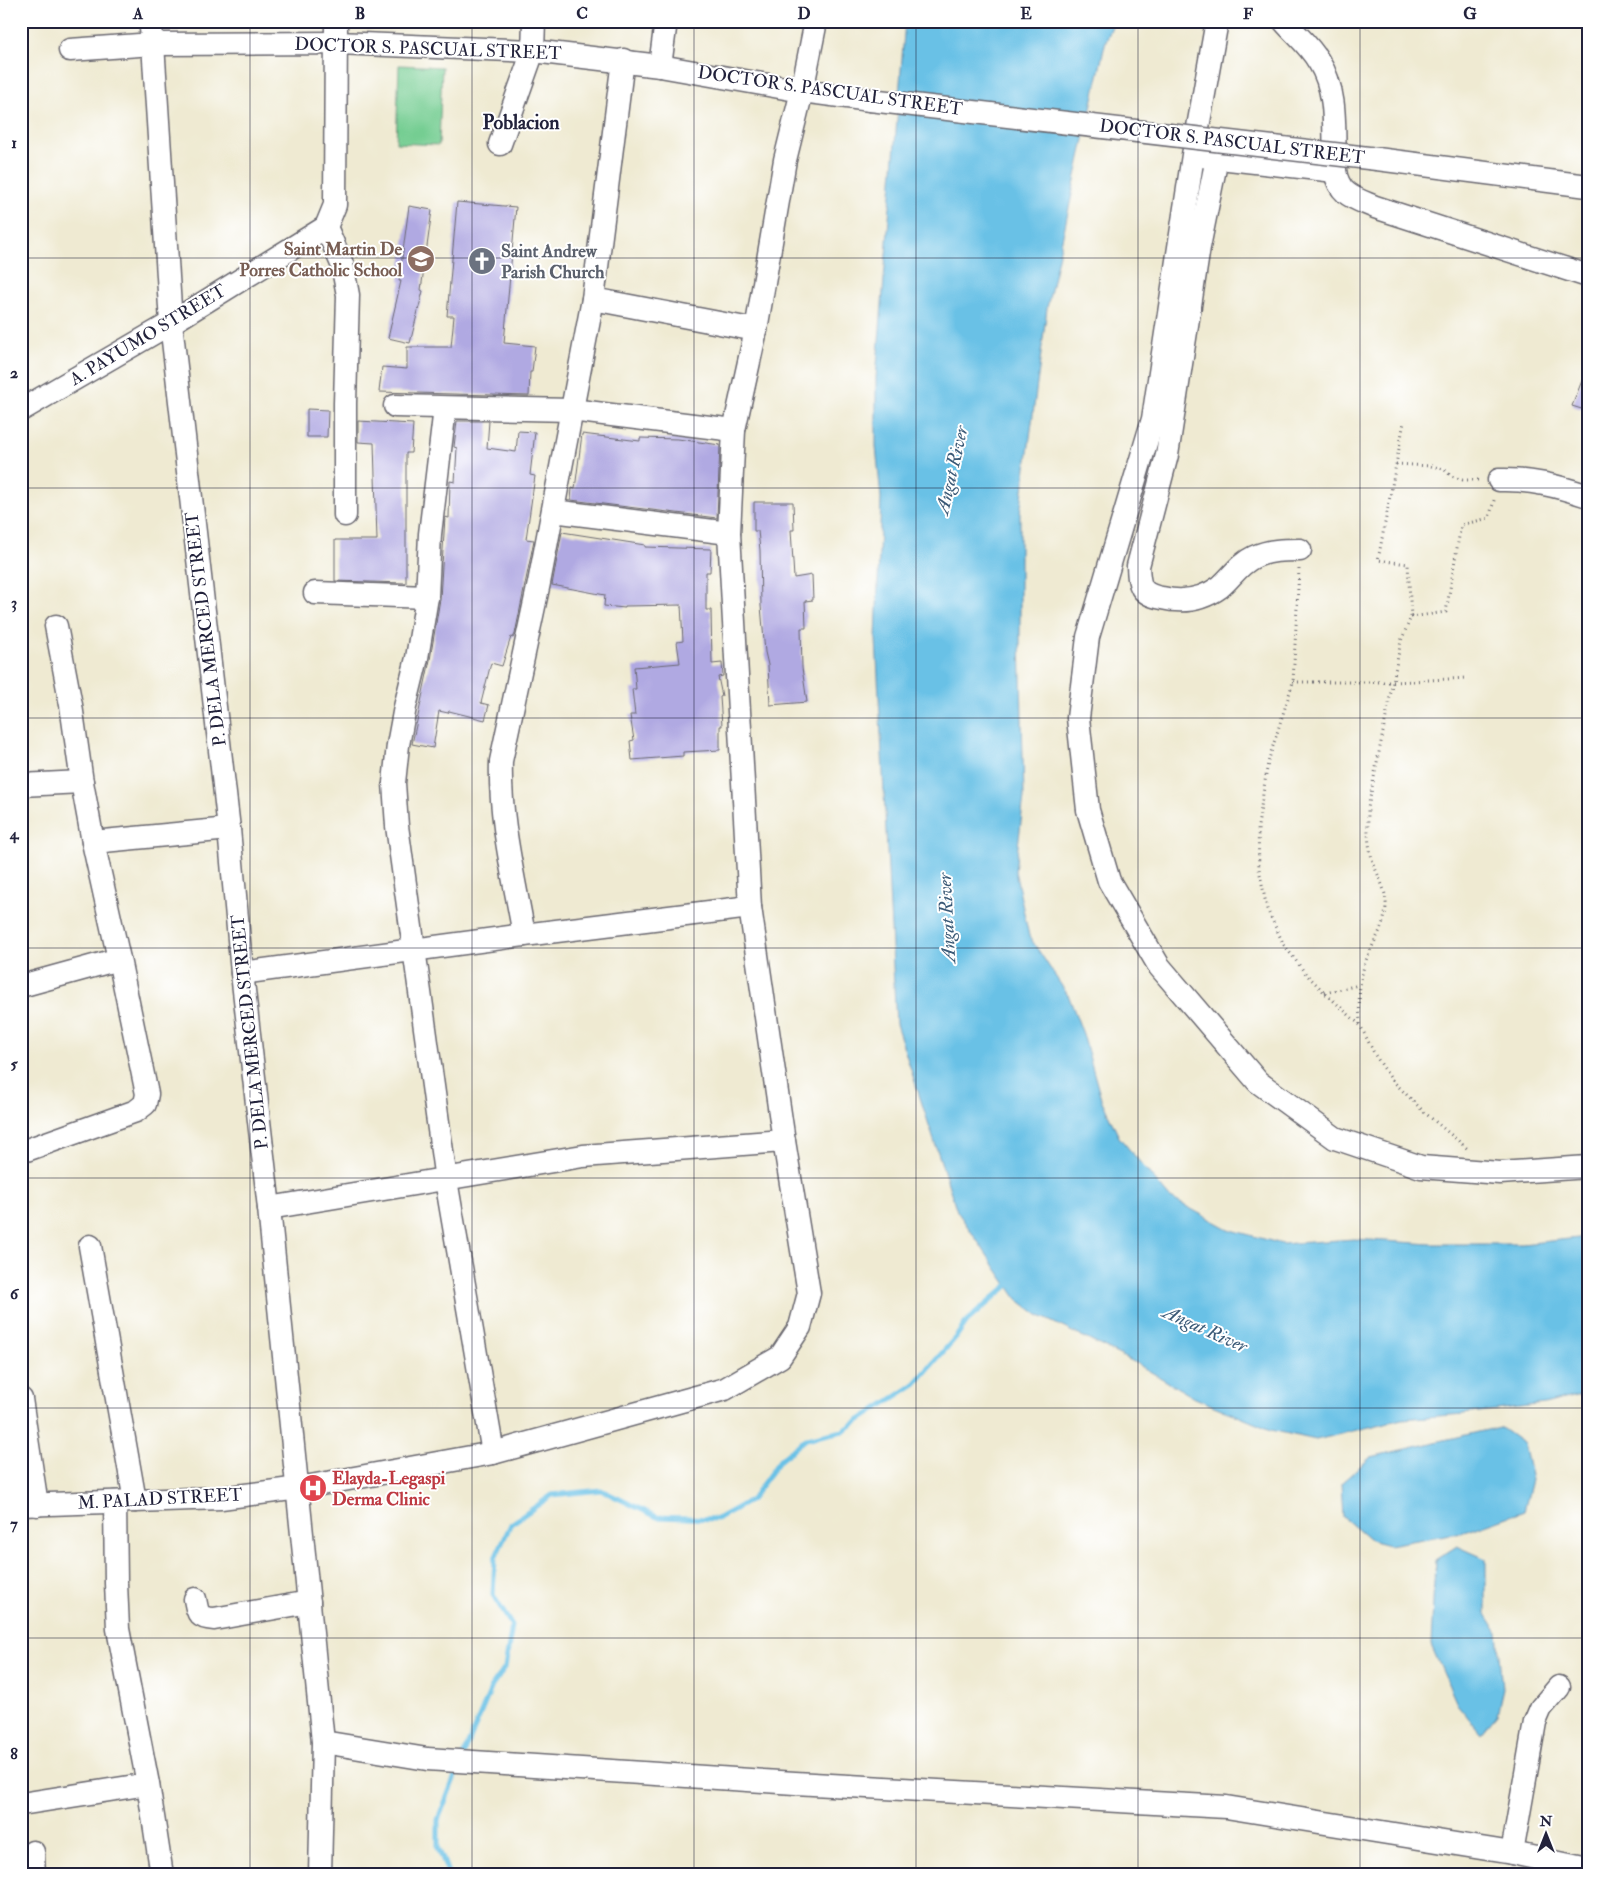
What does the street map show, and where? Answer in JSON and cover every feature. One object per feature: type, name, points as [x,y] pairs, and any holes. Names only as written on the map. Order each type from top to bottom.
[{"type":"street","name":"P. DELA MERCED STREET","points":[[150,21],[171,323],[229,830],[242,974],[269,1208],[323,1742],[320,1875]]},
{"type":"street","points":[[500,144],[533,50],[534,21]]},
{"type":"street","points":[[660,66],[666,21]]},
{"type":"street","name":"M. PALAD STREET","points":[[29,1505],[221,1498],[298,1488],[493,1453],[725,1389],[780,1357],[800,1327],[809,1293],[784,1141],[750,907],[729,533],[734,430],[756,330],[785,160],[802,91],[816,21]]},
{"type":"street","points":[[1217,21],[1193,155],[1153,419],[1088,636],[1078,718],[1088,810],[1108,882],[1159,966],[1258,1082],[1334,1138],[1421,1167],[1500,1173],[1588,1167]]},
{"type":"street","points":[[1284,21],[1320,62],[1329,84],[1333,104],[1336,180],[1344,192],[1375,207],[1588,276]]},
{"type":"street","name":"DOCTOR S. PASCUAL STREET","points":[[70,50],[336,32],[623,60],[802,91],[870,100],[1377,158],[1588,186]]},
{"type":"street","points":[[336,32],[335,205],[326,228],[342,264],[348,295],[344,403],[345,515]]},
{"type":"street","points":[[524,935],[502,811],[500,788],[501,761],[553,511],[593,299],[623,60]]},
{"type":"street","points":[[1193,155],[1335,170]]},
{"type":"street","points":[[1217,158],[1199,247],[1167,456],[1138,566],[1139,585],[1149,596],[1172,600],[1200,598],[1220,586],[1239,567],[1254,557],[1275,550],[1300,550]]},
{"type":"street","name":"A. PAYUMO STREET","points":[[21,410],[171,323],[326,228]]},
{"type":"street","points":[[593,299],[756,330]]},
{"type":"street","points":[[395,406],[571,410],[734,430]]},
{"type":"street","points":[[445,408],[430,534],[426,596],[417,658],[401,726],[394,783],[397,826],[446,1180],[493,1453]]},
{"type":"street","points":[[1499,480],[1520,479],[1547,483],[1588,496]]},
{"type":"street","points":[[553,511],[729,533]]},
{"type":"street","points":[[315,593],[426,596]]},
{"type":"street","points":[[21,1152],[136,1111],[145,1104],[147,1094],[93,842],[56,626]]},
{"type":"street","points":[[21,786],[82,782]]},
{"type":"street","points":[[93,842],[229,830]]},
{"type":"street","points":[[242,974],[415,949],[750,907]]},
{"type":"street","points":[[21,986],[119,958]]},
{"type":"street","points":[[269,1208],[583,1156],[784,1141]]},
{"type":"street","points":[[90,1246],[125,1502],[116,1583],[118,1629],[148,1784],[162,1875]]},
{"type":"street","points":[[21,1399],[29,1505]]},
{"type":"street","points":[[195,1599],[199,1614],[204,1619],[214,1619],[309,1602]]},
{"type":"street","points":[[1512,1854],[1535,1722],[1541,1708],[1559,1687]]},
{"type":"street","points":[[323,1742],[426,1759],[795,1783],[1226,1807],[1512,1854],[1588,1869]]},
{"type":"street","points":[[21,1804],[148,1784]]},
{"type":"street","points":[[33,1852],[34,1875]]},
{"type":"path","points":[[1360,1025],[1359,985],[1366,961],[1384,922],[1386,903],[1382,884],[1371,856],[1368,833],[1368,808],[1401,642],[1411,617],[1408,564],[1378,560],[1404,422]]},
{"type":"path","points":[[1396,464],[1431,466],[1464,480],[1499,480],[1489,518],[1461,525],[1446,612],[1411,617]]},
{"type":"path","points":[[1300,550],[1293,682],[1268,762],[1258,826],[1259,870],[1267,910],[1284,945],[1306,974],[1360,1025],[1375,1055],[1391,1078],[1424,1112],[1472,1152]]},
{"type":"path","points":[[1293,682],[1394,682],[1466,678]]},
{"type":"path","points":[[1325,993],[1359,985]]},
{"type":"green space","points":[[399,65],[442,67],[439,145],[396,143]]},
{"type":"water","name":"Angat River","points":[[905,21],[1114,21],[1105,44],[1047,308],[1020,513],[1020,639],[1024,797],[1015,871],[1029,936],[1069,997],[1083,1034],[1101,1099],[1119,1137],[1169,1197],[1228,1229],[1282,1244],[1354,1239],[1431,1244],[1522,1244],[1588,1237],[1588,1393],[1544,1404],[1402,1419],[1316,1440],[1271,1430],[1195,1398],[1134,1362],[1038,1315],[1017,1299],[957,1211],[896,1024],[876,639],[881,498],[876,446],[876,378]]},
{"type":"water","points":[[1500,1427],[1524,1444],[1532,1480],[1524,1511],[1468,1531],[1389,1545],[1370,1540],[1343,1517],[1341,1483],[1371,1457]]},
{"type":"water","points":[[1457,1546],[1486,1559],[1486,1614],[1498,1633],[1503,1688],[1497,1714],[1481,1733],[1457,1704],[1431,1645],[1435,1560]]},
{"type":"building","points":[[457,202],[516,207],[504,343],[535,346],[532,372],[530,372],[529,396],[379,392],[382,367],[407,369],[407,347],[451,347],[454,316],[447,316]]},
{"type":"building","points":[[409,206],[432,210],[421,290],[423,291],[410,343],[388,338],[401,281],[399,281]]},
{"type":"building","points":[[1588,368],[1588,411],[1572,406]]},
{"type":"building","points":[[307,409],[328,410],[327,437],[307,437]]},
{"type":"building","points":[[358,421],[413,424],[411,453],[406,453],[406,583],[335,581],[335,540],[377,540],[374,443],[358,442]]},
{"type":"building","points":[[457,421],[489,421],[487,448],[516,452],[518,431],[535,432],[530,475],[535,476],[526,539],[534,540],[515,634],[513,638],[511,637],[502,666],[491,663],[481,703],[489,705],[485,720],[449,711],[448,713],[439,711],[433,748],[412,744],[430,660],[440,599],[445,517],[449,518],[450,481],[455,482],[457,448],[454,447]]},
{"type":"building","points":[[582,434],[640,441],[640,438],[678,439],[720,445],[717,518],[571,500],[572,488],[575,489]]},
{"type":"building","points":[[754,502],[793,502],[794,530],[791,530],[794,578],[812,575],[813,600],[805,601],[806,628],[801,628],[802,668],[807,702],[770,705],[768,665],[761,606],[760,550],[758,531],[754,531]]},
{"type":"building","points":[[562,532],[645,545],[645,547],[711,549],[710,572],[706,572],[706,610],[711,610],[712,664],[722,663],[723,676],[718,677],[722,696],[720,697],[722,726],[720,726],[720,750],[683,752],[683,756],[632,760],[630,741],[634,740],[630,715],[635,715],[632,689],[636,689],[634,667],[680,663],[677,642],[683,641],[681,605],[625,606],[625,608],[604,606],[605,595],[552,585]]},
{"type":"waterway","points":[[463,1756],[492,1686],[505,1668],[512,1626],[493,1595],[495,1558],[511,1524],[552,1495],[601,1490],[657,1517],[717,1519],[751,1500],[780,1460],[806,1439],[843,1431],[915,1384],[956,1337],[967,1321],[1013,1281]]},
{"type":"waterway","points":[[449,1875],[438,1847],[438,1820],[459,1766]]},
{"type":"place","name":"Saint Martin De Porres Catholic School","points":[[421,259]]},
{"type":"place","name":"Saint Andrew Parish Church","points":[[482,261]]},
{"type":"place","name":"Elayda-Legaspi Derma Clinic","points":[[313,1488]]},
{"type":"district","name":"Poblacion","points":[[521,122]]}]
